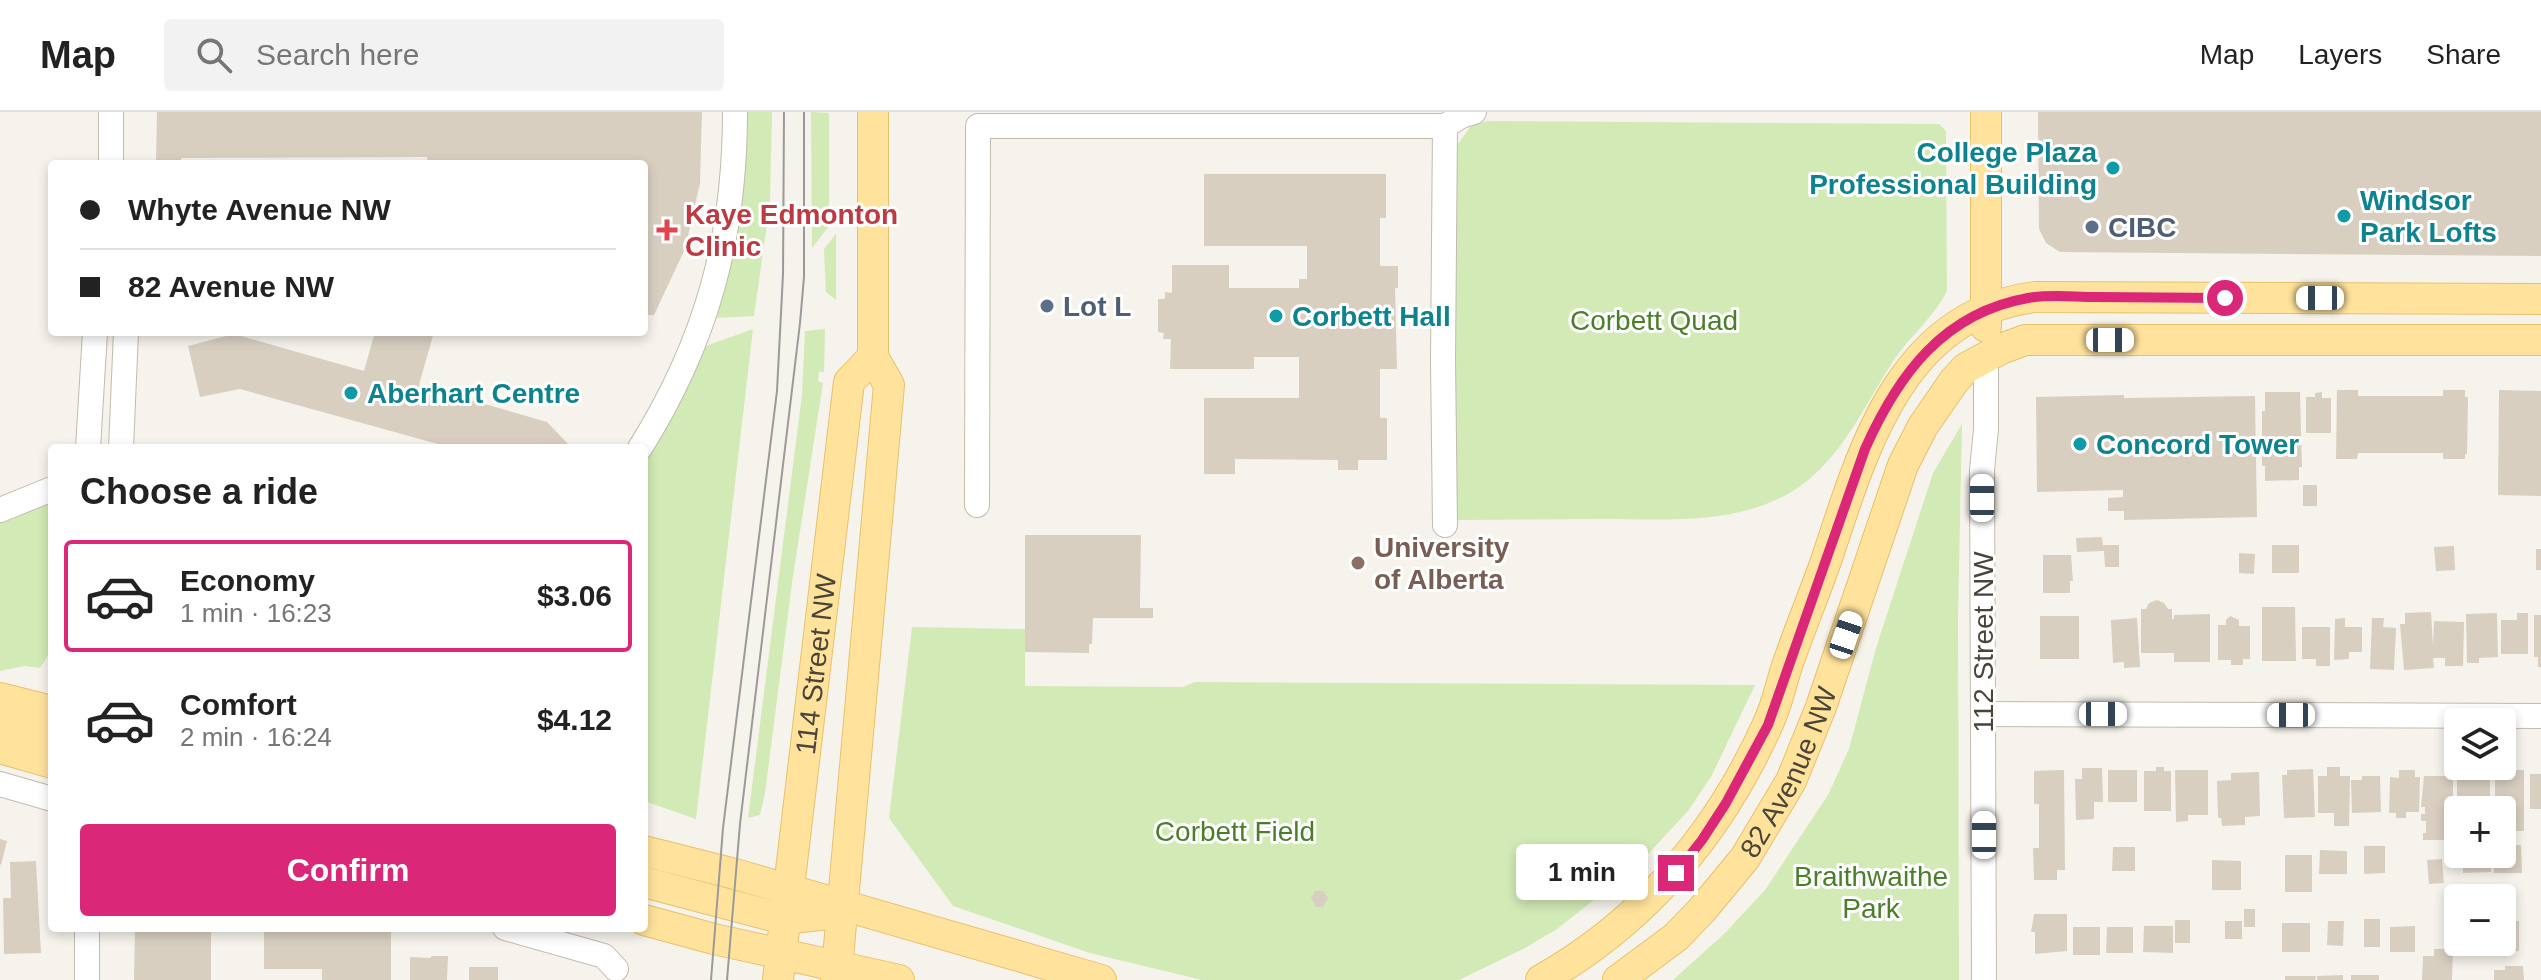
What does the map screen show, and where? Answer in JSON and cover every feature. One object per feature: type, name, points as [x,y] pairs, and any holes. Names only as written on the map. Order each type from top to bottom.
[{"type":"main road","name":"114 Street NW","points":[[836,973],[889,385],[873,357],[873,112]]},
{"type":"main road","name":"112 Street NW","points":[[1986,112],[1986,357]]},
{"type":"main road","name":"82 Avenue NW","points":[[1541,980],[1584,953],[1676,873],[1726,803],[1768,725],[1853,480],[1881,414],[1907,371],[1937,341],[1965,321],[1986,311],[2035,297],[2541,299]]},
{"type":"main road","name":"82 Avenue NW","points":[[1618,980],[1676,937],[1702,910],[1745,858],[1791,781],[1821,707],[1903,465],[1923,426],[1966,368],[2025,340],[2541,340]]},
{"type":"main road","name":"114 Street NW","points":[[778,966],[849,382],[873,357]]},
{"type":"main road","points":[[0,698],[48,710]]},
{"type":"main road","points":[[0,724],[48,733]]},
{"type":"main road","points":[[0,748],[48,762]]},
{"type":"main road","points":[[648,852],[788,889],[1101,980]]},
{"type":"main road","points":[[648,883],[784,919],[828,914],[843,905]]},
{"type":"main road","points":[[648,921],[778,966],[899,980]]},
{"type":"street","points":[[111,112],[111,160]]},
{"type":"street","points":[[642,444],[668,400],[710,298],[728,224],[733,188],[735,112]]},
{"type":"street","points":[[977,505],[978,126],[1445,126],[1474,112]]},
{"type":"street","points":[[1445,126],[1445,525]]},
{"type":"street","points":[[88,444],[95,336]]},
{"type":"street","points":[[121,444],[126,336]]},
{"type":"street","name":"112 Street NW","points":[[1984,980],[1982,470],[1986,429],[1986,357]]},
{"type":"street","points":[[0,510],[48,491]]},
{"type":"street","points":[[1983,714],[2541,716]]},
{"type":"street","points":[[0,784],[48,798]]},
{"type":"street","points":[[87,932],[87,980]]},
{"type":"street","points":[[519,932],[604,956],[616,969]]},
{"type":"green space","points":[[746,112],[772,112],[770,203],[754,316],[715,318],[738,216],[745,165]]},
{"type":"green space","points":[[811,112],[829,113],[829,226],[812,248]]},
{"type":"green space","name":"Corbett Quad","points":[[1487,121],[1939,124],[1946,131],[1947,291],[1892,363],[1833,455],[1807,481],[1784,496],[1735,513],[1681,519],[1455,520],[1454,208],[1457,145],[1471,126]]},
{"type":"green space","points":[[836,234],[836,300],[826,292],[824,249]]},
{"type":"green space","points":[[753,329],[696,819],[648,802],[648,452],[703,347]]},
{"type":"green space","points":[[825,329],[824,372],[819,372],[818,381],[823,383],[792,583],[765,793],[760,815],[748,818],[802,395],[805,331]]},
{"type":"green space","name":"Braithwaithe Park","points":[[1962,424],[1958,618],[1959,980],[1673,980],[1725,933],[1765,890],[1828,795],[1849,749],[1876,648],[1933,473]]},
{"type":"green space","points":[[48,501],[48,655],[40,668],[25,666],[0,671],[0,519]]},
{"type":"green space","name":"Corbett Field","points":[[912,627],[1025,629],[1025,686],[1183,687],[1195,682],[1755,685],[1712,775],[1688,811],[1635,868],[1557,929],[1525,948],[1459,980],[1202,980],[1090,953],[953,906],[889,818]]},
{"type":"building","points":[[157,112],[702,112],[700,183],[685,249],[654,315],[648,315],[648,160],[427,160],[427,157],[156,160]]},
{"type":"building","points":[[2038,112],[2541,112],[2541,256],[2060,252],[2046,243],[2039,229]]},
{"type":"building","name":"Corbett Hall","points":[[1204,174],[1386,174],[1386,218],[1380,218],[1380,266],[1398,266],[1398,288],[1395,288],[1397,369],[1380,369],[1380,418],[1387,418],[1387,460],[1358,460],[1358,470],[1338,470],[1338,460],[1235,459],[1235,474],[1204,474],[1204,398],[1299,398],[1299,357],[1254,357],[1254,369],[1170,369],[1171,339],[1163,339],[1164,333],[1158,332],[1158,299],[1165,299],[1165,292],[1172,293],[1172,265],[1229,265],[1229,288],[1299,288],[1299,279],[1307,279],[1307,246],[1204,246]]},
{"type":"building","name":"Aberhart Centre","points":[[226,336],[241,336],[364,371],[374,336],[433,336],[419,385],[547,422],[568,444],[438,444],[240,389],[200,397],[188,346]]},
{"type":"building","points":[[2337,390],[2358,390],[2358,396],[2443,396],[2443,390],[2465,390],[2465,397],[2468,397],[2465,459],[2443,459],[2443,453],[2358,453],[2357,459],[2336,459]]},
{"type":"building","points":[[2499,390],[2541,391],[2541,496],[2498,495]]},
{"type":"building","points":[[2265,392],[2300,392],[2302,467],[2299,467],[2299,480],[2265,481],[2262,411],[2265,411]]},
{"type":"building","points":[[2322,392],[2322,398],[2331,398],[2331,433],[2306,433],[2306,397],[2315,397],[2315,393]]},
{"type":"building","points":[[2124,395],[2124,398],[2255,396],[2257,517],[2124,520],[2124,511],[2108,511],[2108,498],[2123,497],[2123,490],[2037,492],[2036,397]]},
{"type":"building","points":[[2303,485],[2317,485],[2317,506],[2303,506]]},
{"type":"building","points":[[1025,535],[1141,535],[1140,608],[1153,608],[1153,618],[1093,618],[1089,653],[1025,652]]},
{"type":"building","points":[[2102,537],[2103,545],[2119,545],[2119,567],[2105,567],[2104,551],[2077,552],[2076,538]]},
{"type":"building","points":[[2272,545],[2299,545],[2299,573],[2272,573]]},
{"type":"building","points":[[2454,546],[2455,570],[2436,571],[2434,547]]},
{"type":"building","points":[[2536,549],[2541,549],[2541,570],[2536,570]]},
{"type":"building","points":[[2239,553],[2255,554],[2254,574],[2239,573]]},
{"type":"building","points":[[2043,555],[2071,555],[2073,581],[2070,581],[2070,593],[2043,593]]},
{"type":"building","points":[[2157,600],[2172,609],[2172,619],[2174,615],[2210,614],[2210,662],[2174,662],[2174,653],[2141,653],[2141,609],[2146,609],[2149,603]]},
{"type":"building","points":[[2262,607],[2295,607],[2296,661],[2262,661]]},
{"type":"building","points":[[2431,612],[2433,646],[2434,621],[2464,622],[2463,666],[2445,666],[2445,658],[2433,658],[2434,668],[2404,670],[2400,624],[2405,624],[2405,613]]},
{"type":"building","points":[[2497,613],[2498,657],[2479,658],[2479,663],[2467,663],[2466,614]]},
{"type":"building","points":[[2517,613],[2528,613],[2528,654],[2501,654],[2501,620],[2517,620]]},
{"type":"building","points":[[2534,615],[2541,615],[2541,667],[2538,667],[2538,657],[2534,657]]},
{"type":"building","points":[[2040,616],[2079,616],[2079,659],[2040,659]]},
{"type":"building","points":[[2230,616],[2239,620],[2239,626],[2250,626],[2250,659],[2243,659],[2243,665],[2231,665],[2231,660],[2218,660],[2218,625],[2226,625]]},
{"type":"building","points":[[2137,618],[2140,667],[2124,668],[2124,662],[2113,663],[2111,620]]},
{"type":"building","points":[[2345,618],[2345,627],[2362,627],[2362,652],[2349,652],[2349,659],[2334,660],[2335,619]]},
{"type":"building","points":[[2372,618],[2384,618],[2383,627],[2396,628],[2394,670],[2370,669]]},
{"type":"building","points":[[2302,627],[2330,627],[2330,666],[2316,666],[2316,659],[2302,659]]},
{"type":"building","points":[[2156,767],[2171,771],[2171,811],[2144,811],[2144,771],[2156,771]]},
{"type":"building","points":[[2327,767],[2340,767],[2340,776],[2350,776],[2349,826],[2334,826],[2334,813],[2318,813],[2318,776],[2327,776]]},
{"type":"building","points":[[2082,768],[2102,768],[2103,802],[2094,802],[2094,819],[2076,820],[2075,779],[2082,779]]},
{"type":"building","points":[[2313,769],[2315,817],[2284,818],[2282,775],[2287,775],[2287,770]]},
{"type":"building","points":[[2064,770],[2065,870],[2057,870],[2057,880],[2034,880],[2033,848],[2039,848],[2039,804],[2034,804],[2034,771]]},
{"type":"building","points":[[2108,770],[2137,770],[2137,802],[2108,802]]},
{"type":"building","points":[[2175,770],[2208,770],[2208,815],[2188,815],[2188,821],[2176,822]]},
{"type":"building","points":[[2399,770],[2415,770],[2415,777],[2420,777],[2419,812],[2406,812],[2406,818],[2396,818],[2396,813],[2389,813],[2390,777],[2399,778]]},
{"type":"building","points":[[2516,770],[2524,770],[2524,831],[2516,831],[2516,796],[2495,796],[2495,780],[2516,780]]},
{"type":"building","points":[[2259,772],[2260,816],[2245,817],[2245,825],[2222,826],[2221,818],[2218,818],[2217,781],[2231,780],[2231,773]]},
{"type":"building","points":[[2530,774],[2541,774],[2541,809],[2530,809]]},
{"type":"building","points":[[2362,776],[2380,776],[2381,812],[2352,813],[2351,780],[2362,780]]},
{"type":"building","points":[[2424,776],[2444,776],[2444,780],[2453,780],[2453,796],[2444,796],[2444,840],[2423,840],[2426,821],[2421,821],[2425,807],[2421,807]]},
{"type":"building","points":[[2457,780],[2490,780],[2490,796],[2457,796]]},
{"type":"building","points":[[0,839],[7,841],[1,865],[0,864]]},
{"type":"building","points":[[2516,845],[2521,845],[2522,873],[2494,873],[2494,868],[2516,868]]},
{"type":"building","points":[[2364,846],[2385,846],[2385,873],[2364,874]]},
{"type":"building","points":[[2113,847],[2135,847],[2135,871],[2112,871]]},
{"type":"building","points":[[2320,850],[2347,851],[2347,874],[2319,874]]},
{"type":"building","points":[[2285,855],[2312,855],[2312,892],[2285,892]]},
{"type":"building","points":[[2442,859],[2444,883],[2429,884],[2427,860]]},
{"type":"building","points":[[2212,860],[2241,861],[2241,890],[2212,890]]},
{"type":"building","points":[[36,861],[41,953],[4,954],[3,898],[11,898],[10,862]]},
{"type":"building","points":[[2463,868],[2491,868],[2491,872],[2463,873]]},
{"type":"building","points":[[1315,891],[1323,891],[1328,898],[1323,907],[1316,907],[1311,898]]},
{"type":"building","points":[[2244,909],[2255,909],[2255,927],[2244,927]]},
{"type":"building","points":[[2034,914],[2067,914],[2067,951],[2035,954],[2035,932],[2031,932]]},
{"type":"building","points":[[2364,919],[2380,919],[2380,947],[2364,947]]},
{"type":"building","points":[[2175,920],[2190,920],[2190,943],[2175,943]]},
{"type":"building","points":[[2225,921],[2242,921],[2242,939],[2225,939]]},
{"type":"building","points":[[2328,921],[2344,921],[2343,946],[2327,945]]},
{"type":"building","points":[[2516,921],[2519,921],[2519,951],[2516,951]]},
{"type":"building","points":[[2282,923],[2310,923],[2310,952],[2282,952]]},
{"type":"building","points":[[2144,926],[2173,926],[2173,953],[2143,952]]},
{"type":"building","points":[[2415,926],[2415,952],[2390,952],[2390,927]]},
{"type":"building","points":[[2073,927],[2100,927],[2100,955],[2073,955]]},
{"type":"building","points":[[2107,927],[2133,927],[2133,953],[2106,953]]},
{"type":"building","points":[[135,932],[211,932],[211,980],[134,980]]},
{"type":"building","points":[[264,932],[391,932],[391,980],[322,980],[322,969],[264,969]]},
{"type":"building","points":[[2434,949],[2444,949],[2444,956],[2453,956],[2452,980],[2422,980],[2423,956],[2434,956]]},
{"type":"building","points":[[448,956],[447,980],[410,980],[410,957]]},
{"type":"building","points":[[2505,966],[2523,966],[2524,980],[2494,980],[2494,970],[2505,970]]},
{"type":"building","points":[[469,967],[498,967],[498,980],[469,980]]},
{"type":"building","points":[[2343,975],[2343,980],[2317,980],[2317,976]]},
{"type":"building","points":[[2351,975],[2379,975],[2379,980],[2351,980]]},
{"type":"building","points":[[2285,976],[2316,976],[2315,980],[2285,980]]},
{"type":"tram line","points":[[711,980],[723,828],[777,391],[783,274],[784,112]]},
{"type":"tram line","points":[[727,980],[740,824],[800,323],[804,277],[804,112]]},
{"type":"place","name":"College Plaza Professional Building","points":[[2113,168]]},
{"type":"place","name":"Windsor Park Lofts","points":[[2344,216]]},
{"type":"place","name":"CIBC","points":[[2092,227]]},
{"type":"place","name":"Kaye Edmonton Clinic","points":[[667,230]]},
{"type":"place","name":"Lot L","points":[[1047,306]]},
{"type":"place","name":"Corbett Hall","points":[[1276,316]]},
{"type":"place","name":"Aberhart Centre","points":[[351,393]]},
{"type":"place","name":"Concord Tower","points":[[2080,444]]},
{"type":"place","name":"University of Alberta","points":[[1358,563]]},
{"type":"route","points":[[1676,873],[1726,803],[1768,725],[1865,449],[1881,414],[1907,371],[1937,341],[1965,321],[2026,298],[2225,298]]}]
